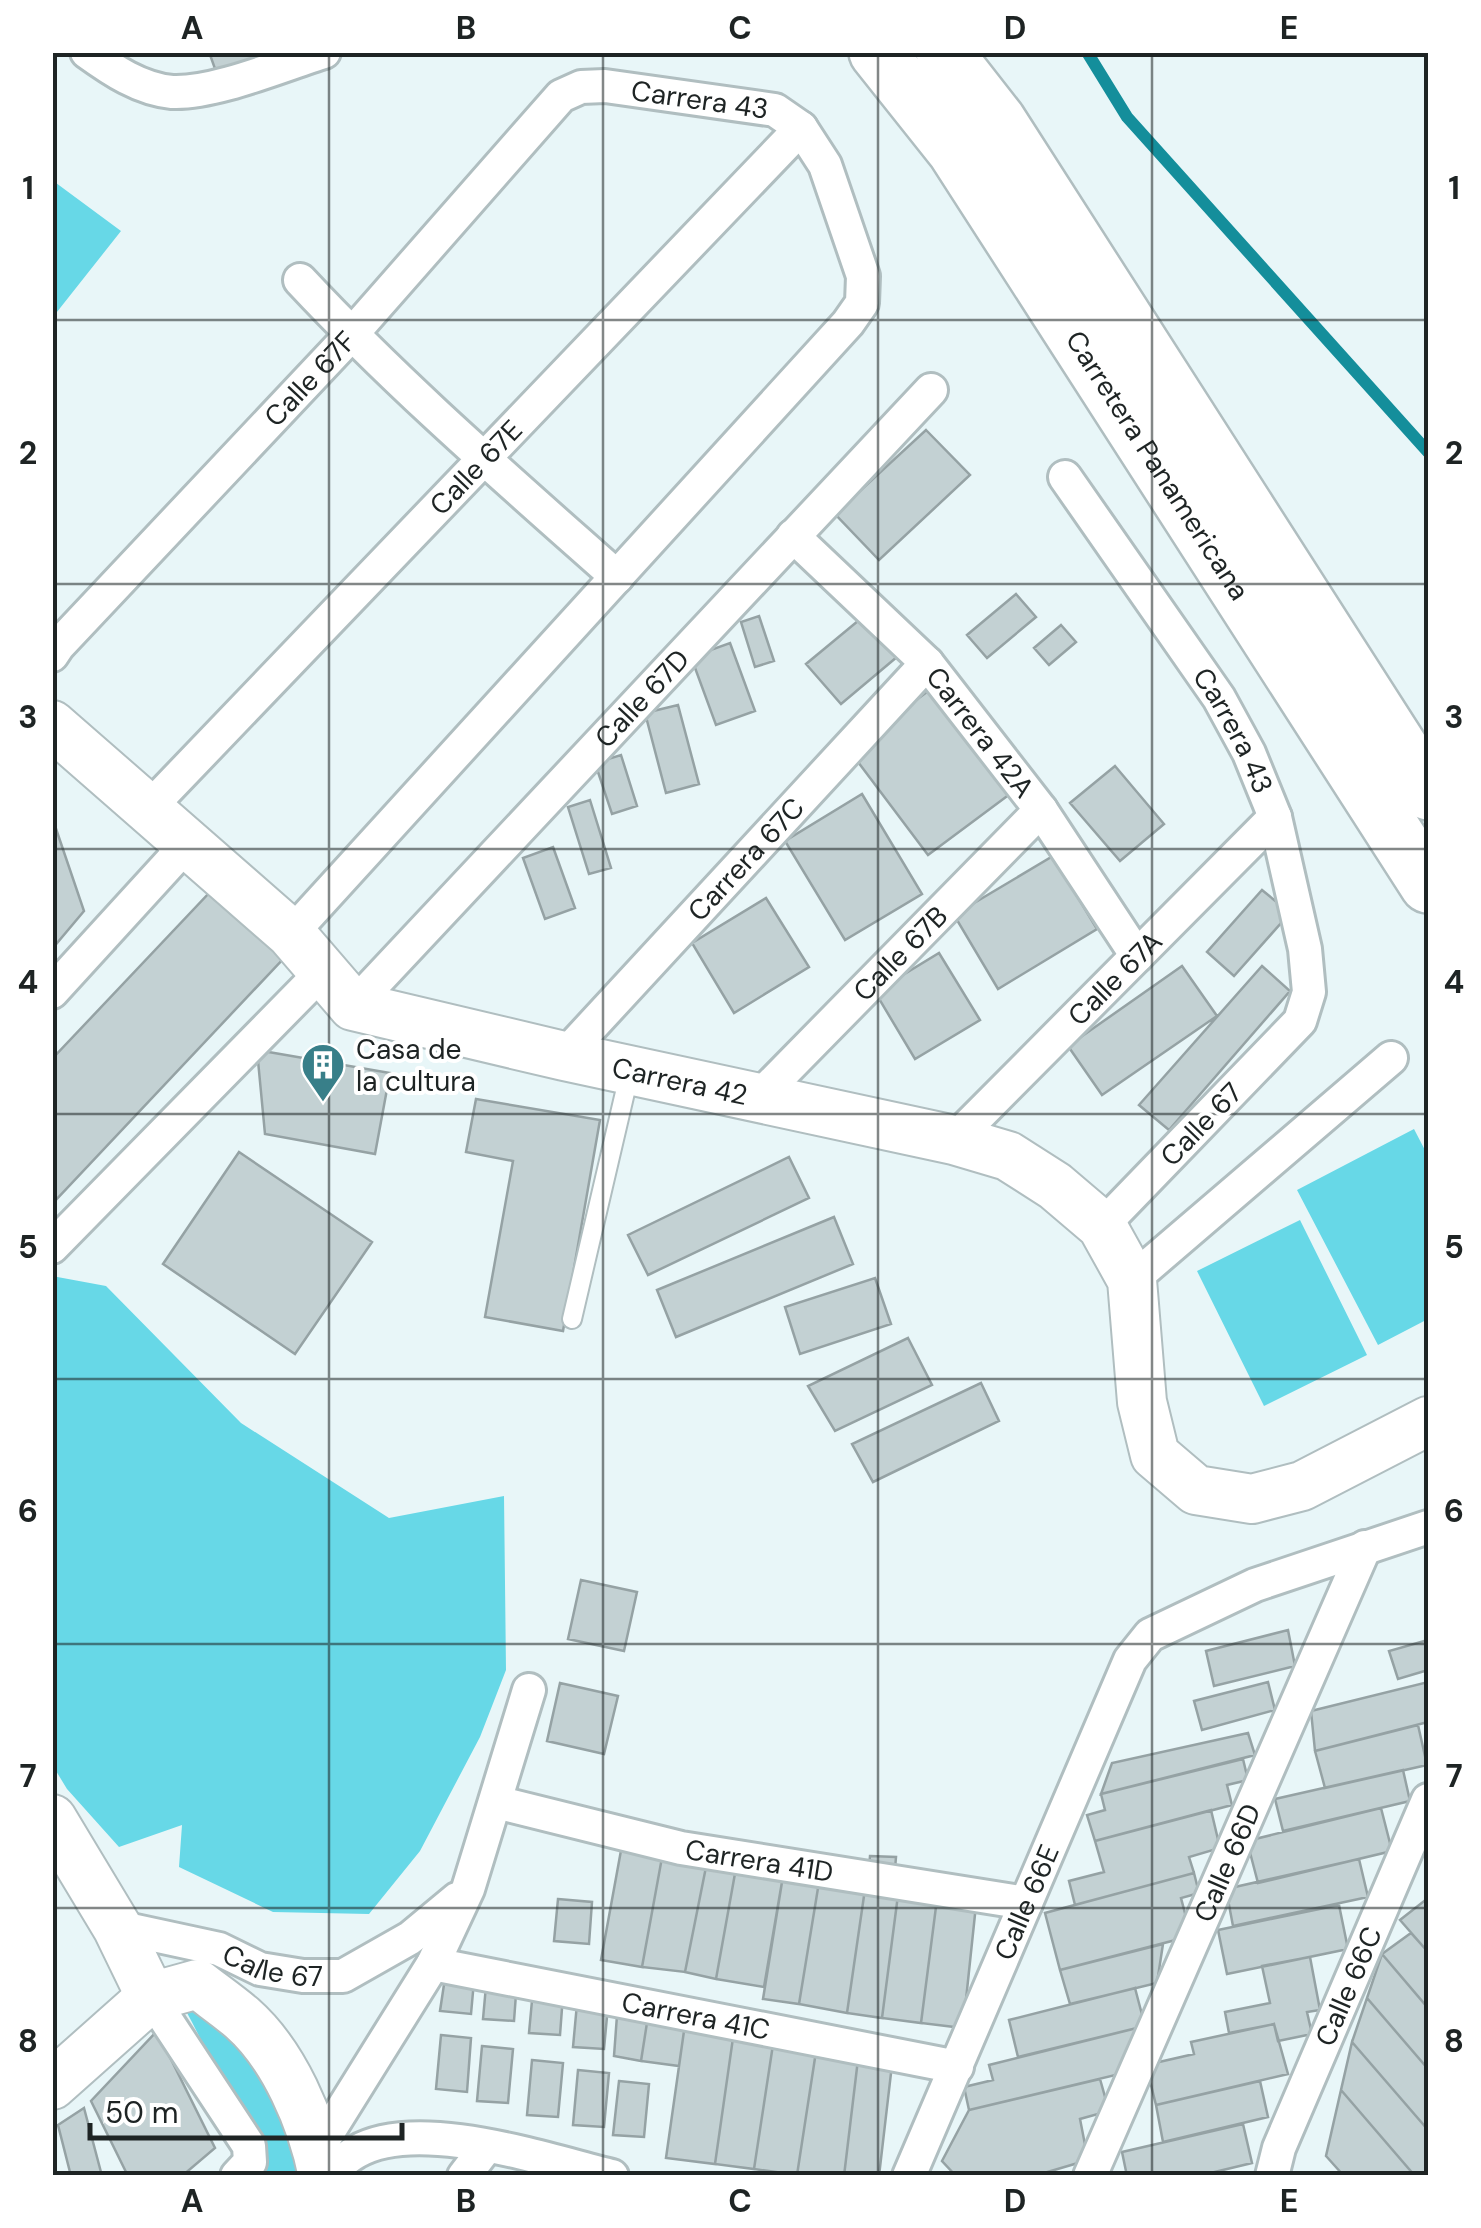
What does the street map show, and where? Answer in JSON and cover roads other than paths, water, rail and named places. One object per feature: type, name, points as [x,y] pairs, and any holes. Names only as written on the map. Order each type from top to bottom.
[{"type":"highway","name":"Carretera Panamericana","points":[[877,52],[955,150],[1428,885]]},
{"type":"highway","name":"Carretera Panamericana","points":[[944,52],[998,121],[1428,792]]},
{"type":"main road","points":[[52,725],[290,934],[338,988]]},
{"type":"main road","name":"Carrera 42","points":[[338,988],[564,1056],[760,1096],[1008,1156],[1055,1186],[1102,1226],[1132,1280],[1142,1402],[1155,1455],[1196,1490],[1252,1498],[1302,1486],[1428,1421]]},
{"type":"main road","points":[[52,1819],[117,1927],[152,1996]]},
{"type":"main road","points":[[52,2086],[152,1996],[198,1984],[244,2020],[274,2057],[297,2098],[322,2167]]},
{"type":"street","points":[[96,59],[140,84],[170,92],[198,91],[324,52]]},
{"type":"street","name":"Carrera 43","points":[[560,96],[580,87],[604,86],[776,110],[801,128],[825,165],[863,276],[862,303],[848,323],[618,577]]},
{"type":"street","name":"Calle 67F","points":[[52,655],[351,335],[560,96]]},
{"type":"street","name":"Calle 67E","points":[[150,808],[801,128]]},
{"type":"street","points":[[290,934],[618,577],[482,458],[351,335],[300,280]]},
{"type":"street","name":"Calle 67D","points":[[52,1247],[338,988],[794,536],[931,390]]},
{"type":"street","name":"Carrera 43","points":[[1065,476],[1219,698],[1248,754],[1275,817],[1305,949],[1309,992],[1300,1021]]},
{"type":"street","name":"Carrera 42A","points":[[794,536],[927,663],[1041,810],[1137,956]]},
{"type":"street","name":"Carrera 67C","points":[[564,1056],[927,663]]},
{"type":"street","name":"Calle 67B","points":[[760,1096],[1041,810]]},
{"type":"street","name":"Calle 67A","points":[[954,1140],[1275,817]]},
{"type":"street","points":[[52,992],[189,842]]},
{"type":"street","name":"Calle 67","points":[[1102,1226],[1300,1021]]},
{"type":"street","points":[[1132,1280],[1391,1058]]},
{"type":"street","points":[[1366,1547],[1428,1527]]},
{"type":"street","name":"Calle 66E","points":[[909,2176],[1130,1660],[1150,1635],[1254,1586],[1366,1547]]},
{"type":"street","name":"Calle 66D","points":[[1090,2176],[1366,1547]]},
{"type":"street","points":[[322,2167],[433,1964],[468,1889],[529,1690]]},
{"type":"street","name":"Calle 66C","points":[[1272,2176],[1279,2148],[1428,1800]]},
{"type":"street","name":"Carrera 41D","points":[[496,1802],[681,1848],[1026,1904]]},
{"type":"street","name":"Calle 67","points":[[117,1927],[219,1949],[260,1969],[303,1976],[343,1976],[410,1938],[468,1889]]},
{"type":"street","name":"Carrera 41C","points":[[433,1964],[957,2066]]},
{"type":"street","points":[[152,1996],[249,2146],[250,2162],[242,2171]]},
{"type":"street","points":[[322,2167],[358,2150],[411,2136],[487,2146],[612,2176]]},
{"type":"street","points":[[464,2176],[487,2146]]},
{"type":"lane","points":[[572,1318],[630,1070]]},
{"type":"waterway","points":[[1087,52],[1127,117],[1428,452]]},
{"type":"place","name":"Casa de la cultura","points":[[323,1103]]}]
